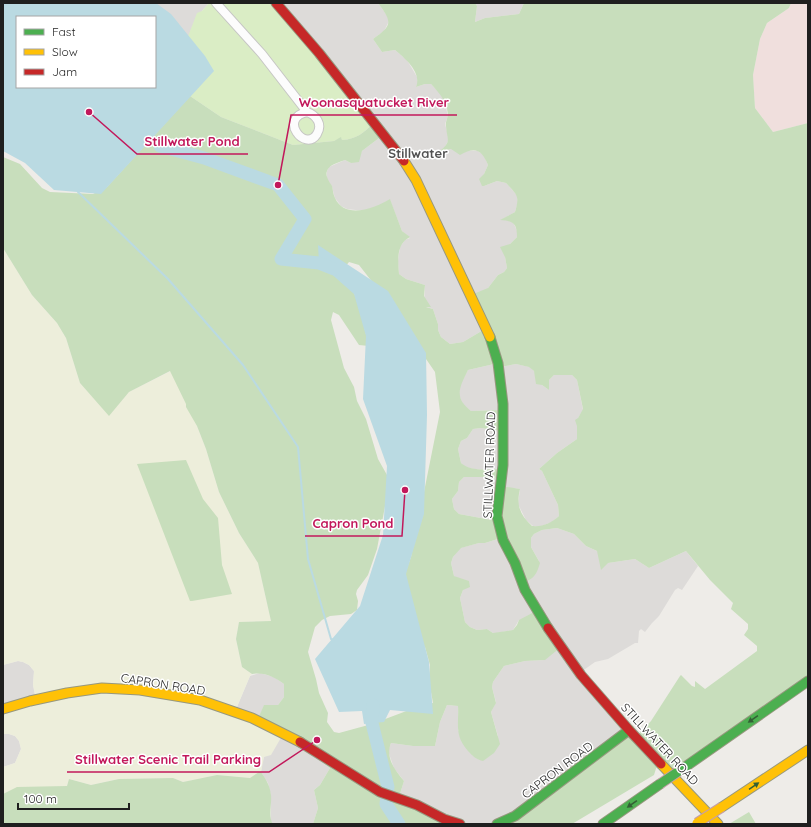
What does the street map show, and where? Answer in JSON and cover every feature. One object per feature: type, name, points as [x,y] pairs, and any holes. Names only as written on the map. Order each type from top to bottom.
[{"type":"main road","name":"STILLWATER ROAD","points":[[276,3],[339,78],[404,162],[416,180],[490,336],[498,363],[503,404],[503,465],[497,516],[503,540],[515,563],[525,590],[556,640],[581,675],[629,730],[718,824]]},
{"type":"main road","points":[[767,710],[808,676]]},
{"type":"main road","points":[[603,824],[808,681]]},
{"type":"main road","name":"CAPRON ROAD","points":[[3,710],[30,701],[67,693],[102,688],[140,690],[200,700],[252,718],[292,737],[380,792],[417,805],[444,819],[460,824]]},
{"type":"main road","name":"CAPRON ROAD","points":[[497,824],[515,816],[629,730]]},
{"type":"main road","points":[[697,824],[808,750]]},
{"type":"street","points":[[216,3],[262,54],[307,112]]},
{"type":"shaded area","points":[[156,3],[209,3],[202,11],[187,39]]},
{"type":"shaded area","points":[[278,3],[378,3],[388,17],[389,21],[384,31],[373,39],[382,52],[395,50],[407,60],[417,77],[418,82],[416,87],[431,84],[443,96],[448,116],[445,124],[449,139],[445,147],[440,151],[451,149],[478,151],[484,155],[488,165],[484,174],[484,186],[497,181],[506,183],[517,195],[518,202],[515,212],[501,220],[510,220],[514,224],[517,231],[517,237],[510,244],[505,257],[507,268],[504,272],[498,275],[488,288],[485,329],[463,342],[450,344],[441,337],[433,309],[424,306],[425,285],[406,279],[399,274],[398,261],[400,247],[405,240],[410,238],[402,231],[390,200],[377,207],[364,211],[347,209],[341,206],[335,198],[332,187],[327,179],[327,171],[329,167],[345,160],[351,163],[360,155],[362,151],[383,135]]},
{"type":"shaded area","points":[[475,3],[524,3],[519,14],[485,18],[475,22],[477,6]]},
{"type":"shaded area","points":[[791,3],[808,3],[808,123],[773,132],[755,108],[753,75],[760,39],[767,23],[789,8]]},
{"type":"shaded area","points":[[494,364],[500,367],[516,364],[530,367],[542,385],[549,390],[549,380],[554,375],[572,375],[577,380],[583,410],[578,418],[577,439],[557,453],[539,469],[542,471],[558,505],[559,516],[552,522],[539,527],[533,526],[526,520],[518,504],[520,489],[501,487],[497,521],[459,514],[454,509],[452,499],[458,491],[459,482],[464,477],[501,479],[501,469],[484,470],[466,468],[461,463],[458,449],[461,441],[467,438],[473,429],[481,428],[501,431],[502,410],[471,411],[463,405],[459,395],[460,385],[468,370]]},
{"type":"shaded area","points":[[557,528],[574,534],[586,546],[597,551],[608,563],[635,559],[649,568],[686,551],[698,566],[682,590],[678,588],[675,590],[659,616],[645,632],[641,629],[639,631],[638,643],[635,643],[608,659],[595,662],[581,672],[630,732],[497,823],[459,823],[399,797],[404,781],[394,768],[388,751],[391,743],[413,746],[435,746],[440,722],[447,705],[458,706],[458,731],[498,736],[491,712],[496,702],[492,687],[493,682],[504,666],[525,661],[545,660],[519,620],[513,630],[497,633],[493,633],[487,629],[477,630],[470,627],[465,622],[460,598],[463,590],[458,579],[454,576],[451,563],[453,557],[460,548],[501,538],[539,561],[531,547],[531,538],[534,534],[542,530]]},
{"type":"shaded area","points":[[18,661],[29,665],[34,671],[33,685],[36,700],[3,710],[3,665]]},
{"type":"shaded area","points":[[260,673],[274,677],[284,684],[284,697],[278,705],[264,706],[256,723],[234,714],[250,676]]},
{"type":"shaded area","points":[[3,734],[15,736],[19,741],[21,749],[15,763],[3,767]]},
{"type":"shaded area","points":[[282,736],[330,768],[320,785],[314,790],[318,808],[313,824],[273,824],[271,821],[271,796],[268,783],[261,772],[262,764],[264,757]]},
{"type":"green space","points":[[209,3],[278,3],[374,123],[356,137],[342,140],[341,138],[334,141],[293,145],[221,117],[190,96],[187,39],[197,13],[202,11]]},
{"type":"green space","points":[[378,3],[475,3],[477,6],[475,22],[485,18],[519,14],[524,3],[791,3],[789,8],[767,23],[760,39],[753,75],[755,108],[773,132],[808,123],[808,676],[674,774],[658,762],[654,775],[572,824],[489,824],[497,823],[631,735],[638,735],[651,721],[681,675],[692,686],[695,687],[695,681],[705,689],[757,651],[757,646],[744,635],[748,629],[748,624],[731,609],[733,603],[710,580],[686,551],[649,568],[635,559],[608,563],[601,570],[597,551],[586,546],[574,534],[557,528],[542,530],[534,534],[531,538],[531,547],[540,563],[539,567],[530,580],[523,582],[501,538],[461,548],[453,557],[451,563],[454,576],[469,581],[470,587],[463,590],[460,598],[465,622],[470,627],[477,630],[487,629],[493,633],[513,630],[519,620],[536,611],[561,647],[545,660],[525,661],[504,666],[493,682],[492,687],[496,703],[491,712],[500,744],[494,753],[483,761],[473,756],[461,740],[458,730],[458,706],[447,705],[440,722],[435,746],[413,746],[391,743],[389,748],[390,759],[394,768],[404,781],[399,797],[459,823],[468,824],[313,824],[318,808],[314,790],[320,785],[330,768],[301,746],[256,723],[264,705],[278,705],[284,697],[284,684],[277,679],[261,674],[252,674],[242,667],[236,639],[239,622],[271,621],[258,563],[239,533],[219,492],[206,449],[197,426],[186,407],[186,404],[170,371],[129,392],[109,416],[80,383],[66,338],[57,323],[32,295],[3,248],[3,157],[20,164],[42,188],[50,192],[93,194],[107,187],[190,96],[221,117],[293,145],[334,141],[341,137],[342,140],[356,137],[374,123],[383,135],[362,151],[359,162],[351,163],[345,160],[329,167],[327,176],[332,186],[335,198],[340,205],[346,209],[353,210],[361,210],[376,206],[390,199],[402,231],[410,237],[405,240],[400,248],[398,258],[399,274],[406,279],[425,285],[424,296],[431,307],[426,307],[433,309],[441,337],[450,344],[463,342],[485,329],[471,295],[488,288],[498,275],[504,272],[507,268],[505,257],[500,247],[510,244],[517,237],[517,232],[515,226],[511,222],[500,220],[515,212],[517,199],[513,190],[506,183],[497,181],[482,186],[479,179],[484,174],[488,165],[483,156],[477,151],[474,150],[465,152],[460,155],[451,149],[440,151],[446,145],[448,140],[446,124],[448,114],[446,105],[440,94],[431,84],[416,87],[417,77],[415,72],[404,58],[395,50],[382,52],[373,39],[384,30],[388,23],[386,15]],"holes":[[[349,262],[359,265],[377,288],[435,372],[440,412],[411,557],[406,571],[392,596],[425,647],[430,665],[429,681],[433,703],[425,704],[372,724],[339,733],[334,732],[327,722],[328,713],[319,693],[308,652],[315,627],[322,620],[330,616],[351,614],[357,610],[357,590],[368,575],[377,549],[389,485],[387,475],[378,459],[366,419],[357,401],[354,387],[344,368],[331,320],[333,312],[339,315],[359,345],[369,346],[359,307],[345,267]],[[494,364],[500,367],[516,364],[529,367],[534,371],[536,384],[542,385],[549,390],[549,380],[554,375],[572,375],[577,380],[583,409],[578,418],[575,420],[577,426],[577,439],[557,453],[539,469],[542,471],[558,505],[559,516],[550,523],[532,526],[524,518],[520,509],[518,500],[520,489],[501,486],[497,521],[459,514],[454,509],[452,499],[458,491],[459,482],[464,477],[501,479],[501,469],[475,469],[465,466],[461,463],[458,449],[461,441],[467,438],[473,429],[481,428],[501,431],[502,410],[471,411],[462,402],[460,397],[462,382],[468,370]]]},
{"type":"green space","points":[[3,248],[32,295],[57,323],[66,338],[80,383],[109,415],[129,392],[171,371],[197,426],[206,449],[219,492],[239,533],[258,563],[271,621],[239,622],[236,639],[242,667],[252,674],[234,714],[282,736],[271,755],[264,757],[261,772],[250,778],[217,775],[183,782],[173,778],[119,779],[91,785],[69,779],[67,786],[3,794],[3,767],[15,763],[21,749],[19,741],[15,736],[3,734],[3,710],[36,700],[33,685],[34,671],[29,665],[18,661],[3,665]]},
{"type":"green space","points":[[186,460],[203,499],[218,518],[222,565],[232,594],[190,601],[137,464]]},
{"type":"green space","points":[[259,772],[263,775],[270,789],[270,810],[273,824],[3,824],[3,794],[17,787],[67,786],[69,779],[91,785],[119,779],[173,778],[183,782],[217,775],[250,778]]},
{"type":"green space","points":[[749,812],[756,824],[729,824]]},
{"type":"water","points":[[3,3],[156,3],[171,14],[205,56],[214,71],[101,194],[54,190],[25,163],[3,151]]},
{"type":"water","points":[[318,245],[388,291],[426,353],[427,415],[424,514],[406,574],[429,662],[433,714],[390,710],[384,722],[364,724],[362,711],[339,712],[315,659],[360,606],[383,535],[387,466],[363,399],[366,336],[354,294],[319,263]]},
{"type":"waterway","points":[[160,146],[204,158],[278,185],[305,219],[281,259],[319,263],[334,269]]},
{"type":"waterway","points":[[79,190],[78,192],[168,279],[243,365],[298,447],[308,559],[331,639],[334,640]]},
{"type":"waterway","points":[[373,705],[372,723],[388,787],[386,804],[399,824]]},
{"type":"traffic: fast","points":[[490,337],[498,363],[503,404],[503,465],[497,516],[503,540],[515,563],[525,590],[548,628]]},
{"type":"traffic: fast","points":[[685,767],[808,681]]},
{"type":"traffic: fast","points":[[497,824],[515,816],[629,730]]},
{"type":"traffic: fast","points":[[660,784],[685,767]]},
{"type":"traffic: fast","points":[[603,824],[660,784]]},
{"type":"traffic: slow","points":[[404,161],[416,180],[490,337]]},
{"type":"traffic: slow","points":[[3,709],[30,701],[67,693],[102,688],[140,690],[200,700],[252,718],[300,742]]},
{"type":"traffic: slow","points":[[722,807],[808,750]]},
{"type":"traffic: slow","points":[[661,764],[718,824]]},
{"type":"traffic: slow","points":[[697,823],[722,807]]},
{"type":"traffic: jam","points":[[276,3],[319,53],[404,161]]},
{"type":"traffic: jam","points":[[548,628],[581,675],[661,764]]},
{"type":"traffic: jam","points":[[300,742],[380,792],[417,805],[444,819],[460,824]]},
{"type":"place","name":"Stillwater Pond","points":[[89,112]]},
{"type":"place","name":"Woonasquatucket River","points":[[278,185]]},
{"type":"place","name":"Capron Pond","points":[[405,490]]},
{"type":"place","name":"Stillwater Scenic Trail Parking","points":[[317,740]]},
{"type":"district","name":"Stillwater","points":[[418,153]]}]
